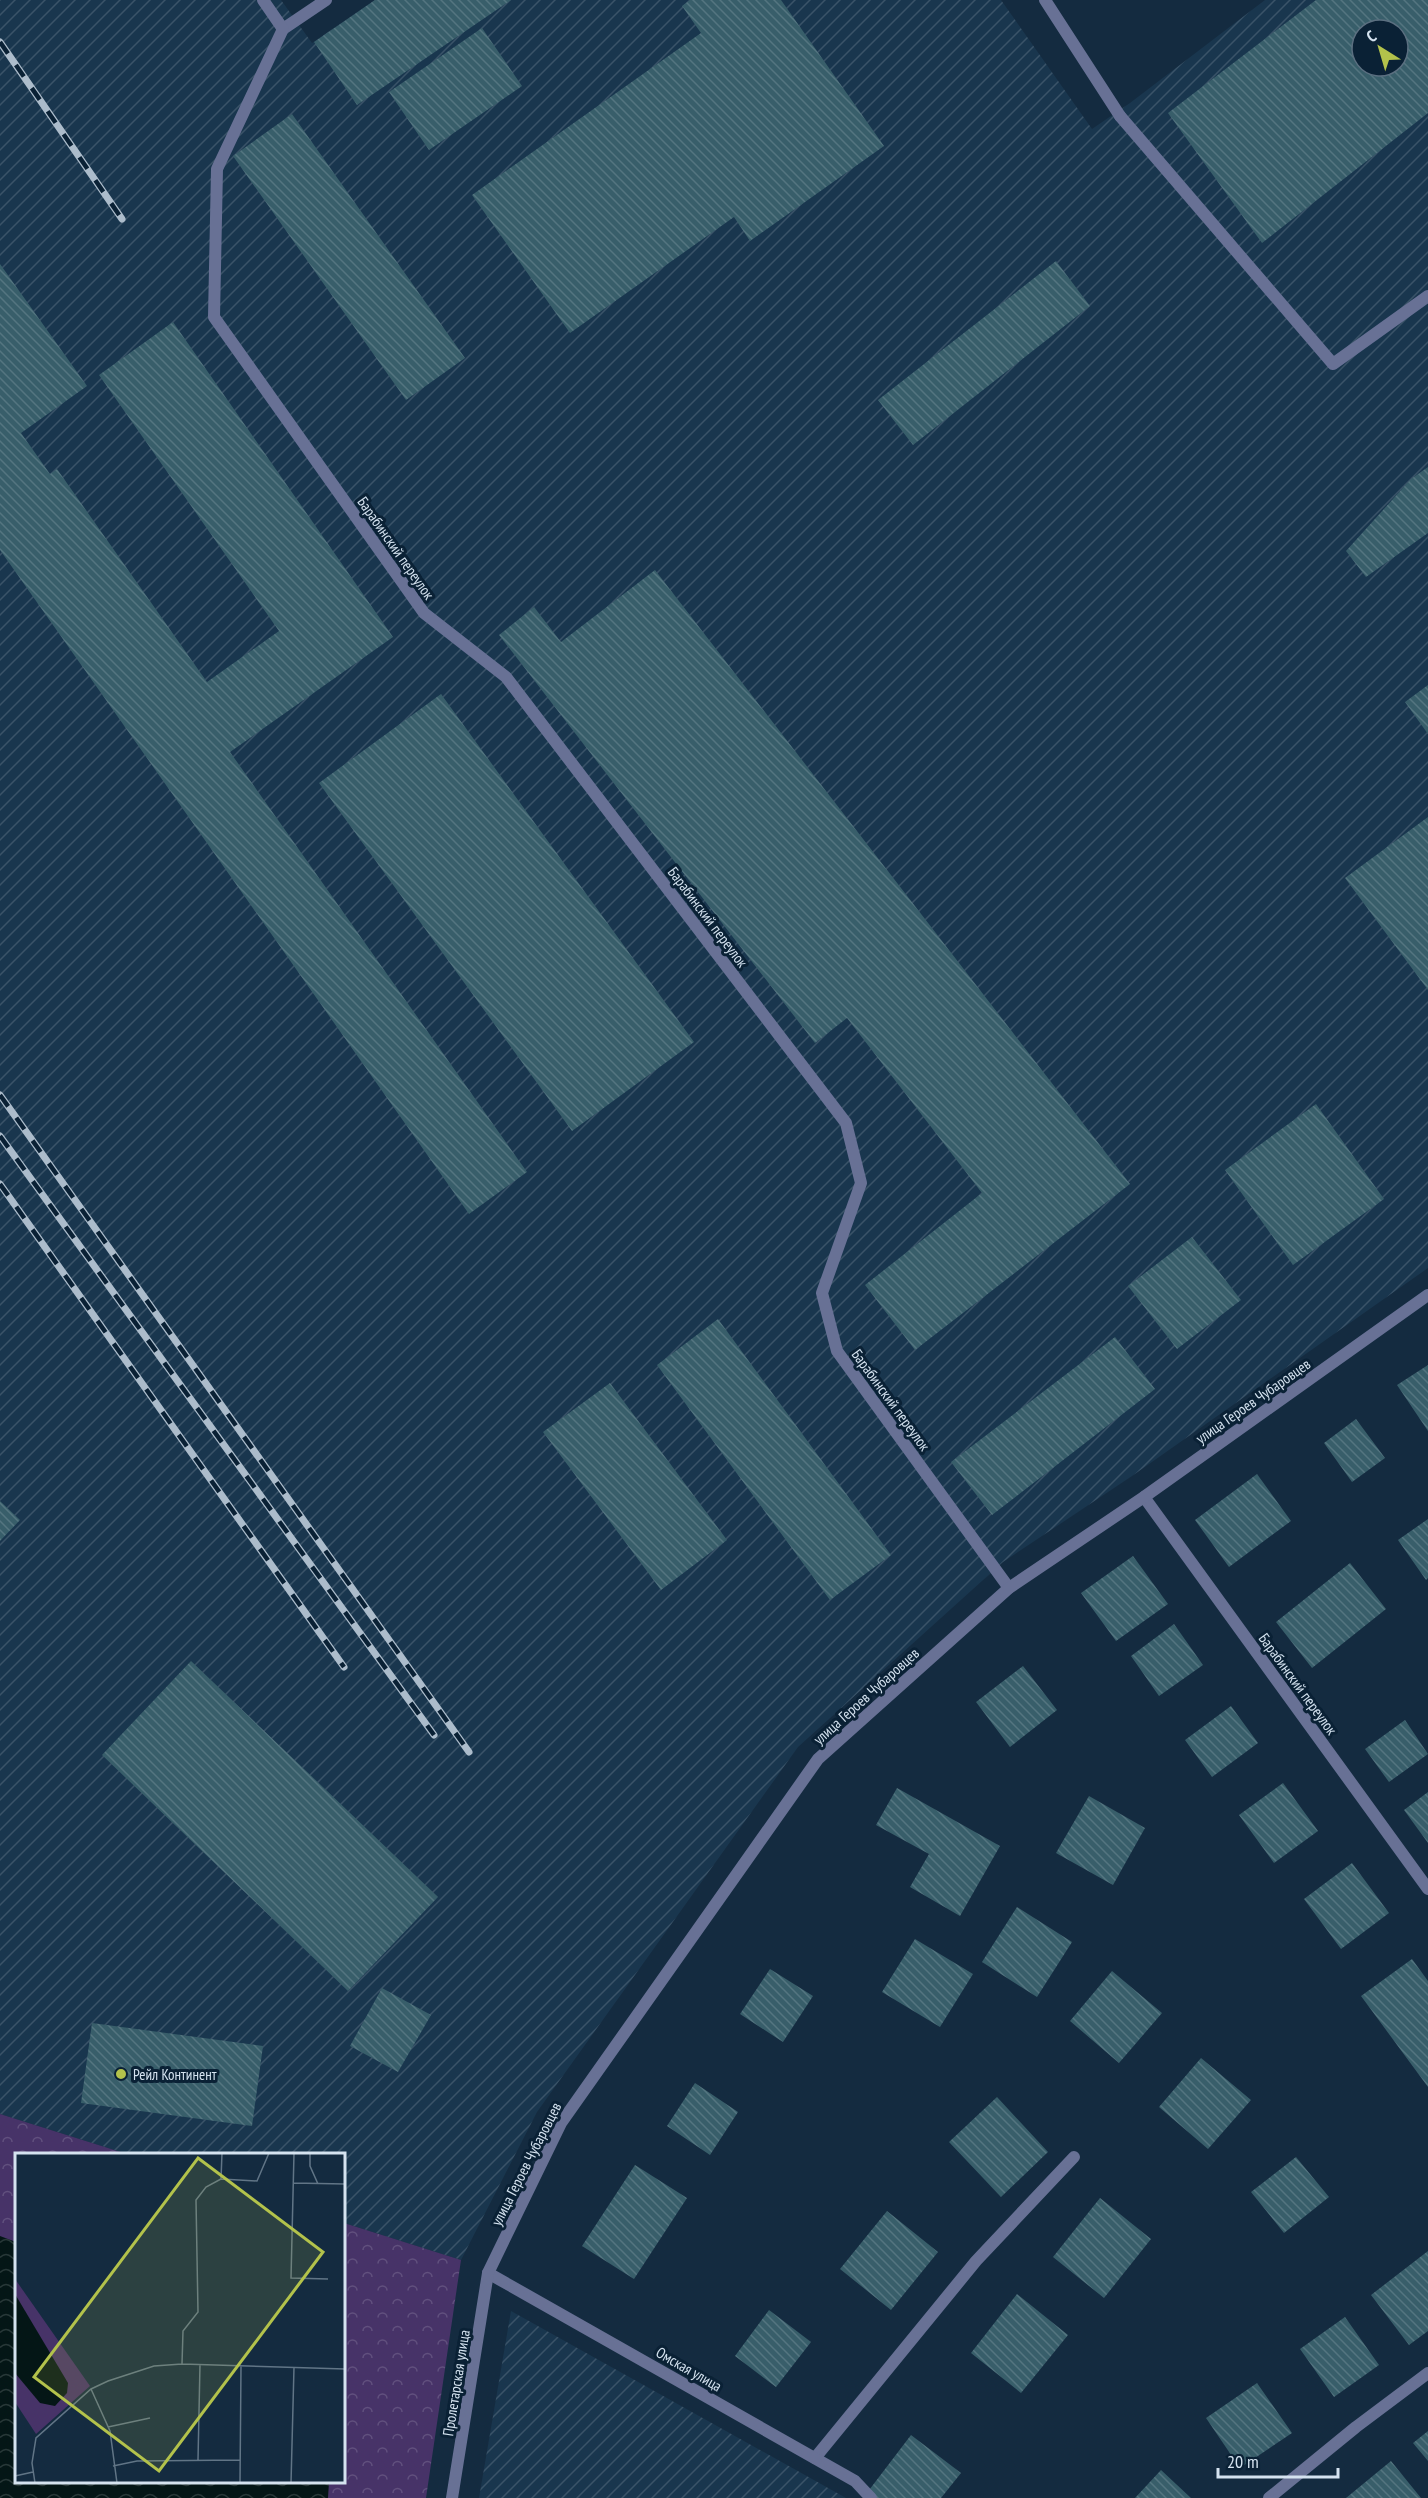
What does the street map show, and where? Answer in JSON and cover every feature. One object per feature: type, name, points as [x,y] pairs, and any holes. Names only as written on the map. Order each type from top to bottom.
[{"type":"street","points":[[262,0],[283,29],[326,0]]},
{"type":"street","points":[[1045,0],[1120,116],[1333,364],[1428,296]]},
{"type":"street","name":"Барабинский переулок","points":[[283,29],[217,169],[214,317],[424,613],[506,677],[846,1123],[861,1183],[822,1293],[837,1351],[1009,1588]]},
{"type":"street","name":"улица Героев Чубаровцев","points":[[488,2273],[561,2123],[818,1759],[1009,1588],[1144,1497],[1428,1295]]},
{"type":"street","name":"Барабинский переулок","points":[[1144,1497],[1428,1889]]},
{"type":"street","points":[[815,2458],[976,2261],[1074,2157]]},
{"type":"street","name":"Омская улица","points":[[488,2273],[855,2481],[871,2498]]},
{"type":"street","name":"Пролетарская улица","points":[[452,2498],[488,2273]]},
{"type":"street","points":[[1269,2498],[1356,2427],[1428,2373]]},
{"type":"shaded area","points":[[0,0],[281,0],[312,43],[375,0],[1001,0],[1092,129],[1130,103],[1265,0],[1428,0],[1428,1268],[1132,1476],[1003,1562],[798,1747],[537,2112],[461,2260],[345,2223],[345,2153],[124,2153],[0,2114]]},
{"type":"shaded area","points":[[511,2311],[846,2498],[479,2498]]},
{"type":"green space","points":[[0,2114],[124,2153],[15,2153],[15,2483],[345,2483],[345,2223],[461,2260],[426,2498],[0,2498]]},
{"type":"water","points":[[0,2236],[15,2242],[15,2483],[329,2483],[328,2498],[0,2498]]},
{"type":"building","points":[[375,0],[511,0],[357,105],[314,42]]},
{"type":"building","points":[[690,0],[781,0],[884,146],[750,241],[734,217],[570,333],[472,195],[701,33],[682,6]]},
{"type":"building","points":[[1316,0],[1428,0],[1428,113],[1262,243],[1168,113]]},
{"type":"building","points":[[482,28],[522,86],[429,150],[389,92]]},
{"type":"building","points":[[292,114],[465,358],[406,400],[233,156]]},
{"type":"building","points":[[1056,261],[1090,306],[913,445],[878,400]]},
{"type":"building","points":[[0,264],[87,386],[21,433],[50,474],[57,469],[207,682],[279,631],[99,375],[173,322],[393,637],[230,752],[527,1172],[469,1214],[0,550]]},
{"type":"building","points":[[1428,467],[1428,533],[1366,577],[1346,551],[1411,479]]},
{"type":"building","points":[[655,570],[1130,1184],[915,1350],[865,1285],[982,1193],[847,1018],[815,1043],[499,635],[534,607],[561,642]]},
{"type":"building","points":[[1428,685],[1428,734],[1405,702]]},
{"type":"building","points":[[441,694],[694,1042],[572,1131],[319,783]]},
{"type":"building","points":[[1428,817],[1428,990],[1345,878]]},
{"type":"building","points":[[1316,1104],[1384,1199],[1293,1265],[1225,1170]]},
{"type":"building","points":[[1192,1237],[1241,1300],[1177,1349],[1128,1286]]},
{"type":"building","points":[[718,1319],[891,1555],[830,1600],[657,1365]]},
{"type":"building","points":[[1115,1337],[1155,1389],[992,1515],[951,1462]]},
{"type":"building","points":[[1428,1365],[1428,1431],[1397,1385]]},
{"type":"building","points":[[610,1383],[727,1540],[661,1590],[543,1432]]},
{"type":"building","points":[[1356,1419],[1385,1458],[1352,1482],[1324,1443]]},
{"type":"building","points":[[1257,1474],[1291,1521],[1229,1567],[1195,1520]]},
{"type":"building","points":[[0,1501],[20,1520],[0,1541]]},
{"type":"building","points":[[1428,1519],[1428,1578],[1426,1580],[1398,1540]]},
{"type":"building","points":[[1133,1556],[1168,1604],[1116,1641],[1081,1593]]},
{"type":"building","points":[[1350,1563],[1386,1609],[1312,1668],[1276,1622]]},
{"type":"building","points":[[1174,1624],[1203,1665],[1159,1696],[1131,1656]]},
{"type":"building","points":[[191,1661],[438,1897],[348,1991],[102,1755]]},
{"type":"building","points":[[1023,1666],[1057,1710],[1010,1747],[976,1702]]},
{"type":"building","points":[[1231,1706],[1258,1743],[1212,1777],[1185,1740]]},
{"type":"building","points":[[1405,1720],[1428,1754],[1389,1782],[1365,1749]]},
{"type":"building","points":[[1283,1783],[1318,1831],[1274,1863],[1239,1815]]},
{"type":"building","points":[[897,1788],[1000,1846],[960,1916],[910,1887],[929,1854],[876,1825]]},
{"type":"building","points":[[1428,1792],[1428,1843],[1404,1810]]},
{"type":"building","points":[[1089,1796],[1145,1828],[1113,1885],[1056,1853]]},
{"type":"building","points":[[1352,1863],[1389,1913],[1341,1949],[1304,1899]]},
{"type":"building","points":[[1017,1907],[1072,1942],[1037,1997],[982,1962]]},
{"type":"building","points":[[915,1939],[973,1974],[940,2027],[882,1992]]},
{"type":"building","points":[[1412,1959],[1428,1981],[1428,2087],[1361,1996]]},
{"type":"building","points":[[770,1969],[813,1996],[783,2042],[740,2014]]},
{"type":"building","points":[[1112,1971],[1162,2013],[1119,2063],[1070,2021]]},
{"type":"building","points":[[382,1988],[431,2015],[398,2072],[350,2046]]},
{"type":"building","points":[[92,2023],[263,2046],[252,2126],[81,2103]]},
{"type":"building","points":[[1201,2058],[1251,2100],[1208,2149],[1159,2107]]},
{"type":"building","points":[[695,2083],[738,2112],[710,2155],[667,2126]]},
{"type":"building","points":[[997,2097],[1048,2152],[1001,2197],[949,2142]]},
{"type":"building","points":[[1296,2157],[1329,2197],[1284,2233],[1251,2192]]},
{"type":"building","points":[[635,2165],[687,2198],[634,2279],[582,2246]]},
{"type":"building","points":[[1100,2198],[1151,2239],[1104,2298],[1053,2257]]},
{"type":"building","points":[[887,2211],[938,2252],[891,2310],[840,2269]]},
{"type":"building","points":[[1428,2251],[1428,2331],[1409,2345],[1371,2295]]},
{"type":"building","points":[[1017,2294],[1068,2335],[1021,2393],[971,2353]]},
{"type":"building","points":[[769,2310],[811,2342],[776,2387],[735,2356]]},
{"type":"building","points":[[1345,2317],[1379,2365],[1334,2397],[1300,2349]]},
{"type":"building","points":[[1257,2383],[1292,2433],[1240,2468],[1206,2418]]},
{"type":"building","points":[[1428,2431],[1428,2461],[1413,2443]]},
{"type":"building","points":[[911,2435],[961,2473],[941,2498],[863,2498]]},
{"type":"building","points":[[1391,2461],[1421,2498],[1346,2498]]},
{"type":"building","points":[[1161,2470],[1191,2498],[1135,2498]]},
{"type":"railway","points":[[0,42],[122,219]]},
{"type":"railway","points":[[0,1095],[469,1752]]},
{"type":"railway","points":[[0,1136],[434,1735]]},
{"type":"railway","points":[[0,1184],[344,1667]]},
{"type":"place","name":"Рейл Континент","points":[[121,2074]]}]
